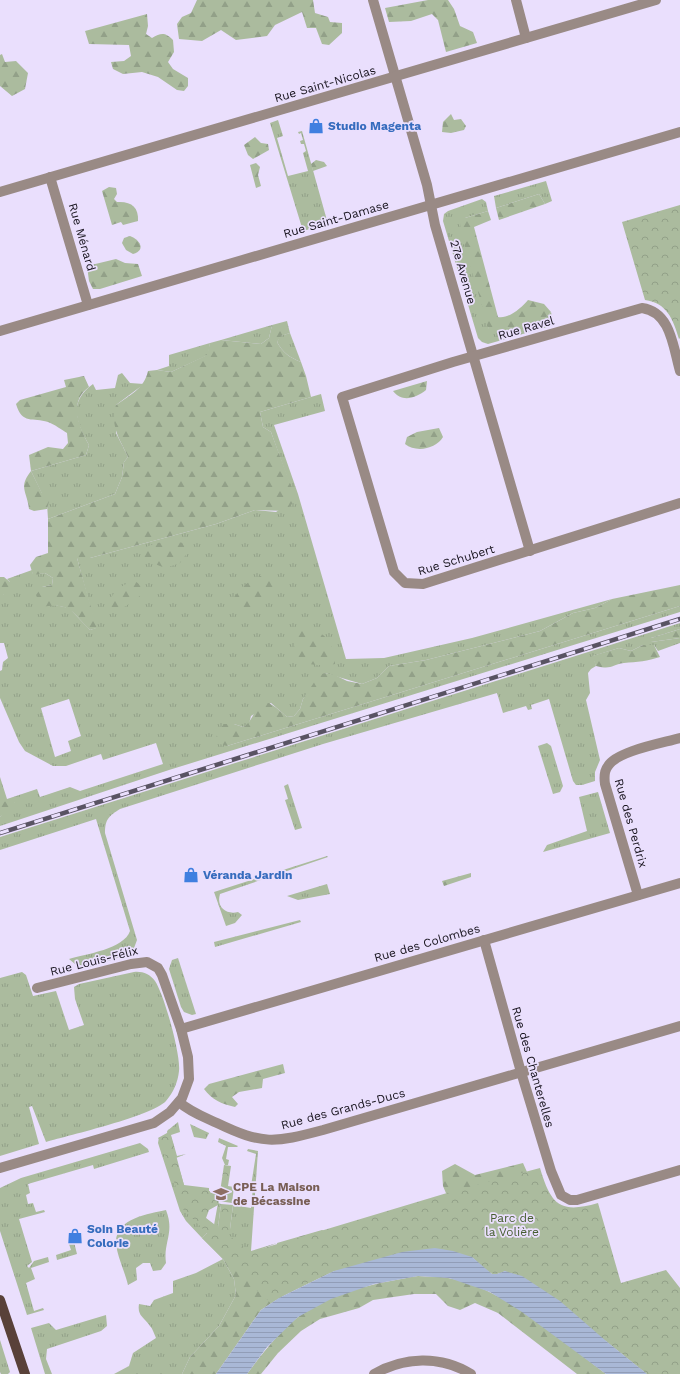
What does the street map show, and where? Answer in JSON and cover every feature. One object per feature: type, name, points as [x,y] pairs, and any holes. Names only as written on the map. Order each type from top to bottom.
[{"type":"main road","points":[[0,1300],[25,1374]]},
{"type":"street","name":"27e Avenue","points":[[373,0],[530,551]]},
{"type":"street","points":[[516,0],[526,38]]},
{"type":"street","name":"Rue Saint-Nicolas","points":[[0,192],[656,0]]},
{"type":"street","name":"Rue Saint-Damase","points":[[0,331],[680,132]]},
{"type":"street","name":"Rue Ménard","points":[[50,177],[88,305]]},
{"type":"street","name":"Rue Ravel","points":[[342,397],[474,356],[642,308],[654,311],[664,320],[680,371]]},
{"type":"street","name":"Rue Schubert","points":[[342,397],[394,572],[400,580],[409,585],[423,584],[680,503]]},
{"type":"street","name":"Rue des Perdrix","points":[[638,895],[605,784],[605,772],[610,762],[622,755],[680,738]]},
{"type":"street","name":"Rue des Colombes","points":[[181,1029],[680,883]]},
{"type":"street","name":"Rue des Chanterelles","points":[[484,940],[521,1072],[558,1191],[564,1197],[577,1200],[584,1199],[680,1170]]},
{"type":"street","name":"Rue Louis-Félix","points":[[37,988],[131,964],[147,962],[158,968],[162,975],[181,1029],[188,1057],[189,1079],[184,1094],[179,1102]]},
{"type":"street","name":"Rue des Grands-Ducs","points":[[179,1102],[196,1113],[248,1137],[262,1140],[283,1140],[680,1026]]},
{"type":"street","points":[[0,1168],[154,1123],[165,1116],[179,1102]]},
{"type":"street","points":[[374,1374],[400,1362],[419,1360],[448,1364],[470,1374]]},
{"type":"green space","points":[[197,0],[313,0],[315,13],[328,17],[330,22],[342,23],[342,33],[329,45],[322,44],[316,28],[307,28],[302,12],[275,25],[267,36],[236,40],[221,30],[202,41],[179,39],[177,24],[182,17],[191,13]]},
{"type":"green space","points":[[428,0],[448,0],[454,9],[460,26],[473,32],[477,43],[446,52],[438,20],[432,14],[411,21],[389,22],[385,8]]},
{"type":"green space","points":[[147,14],[148,26],[146,34],[152,38],[163,34],[173,40],[174,52],[168,62],[173,69],[188,78],[188,86],[184,91],[177,90],[158,77],[142,72],[123,74],[113,69],[111,62],[124,61],[131,56],[129,45],[89,44],[85,31]]},
{"type":"green space","points":[[2,54],[5,62],[16,61],[28,73],[25,89],[12,96],[0,86],[0,55]]},
{"type":"green space","points":[[451,114],[454,120],[461,119],[466,126],[464,130],[451,133],[442,132],[443,122]]},
{"type":"green space","points":[[278,120],[283,136],[277,138],[288,176],[308,171],[303,153],[306,151],[304,144],[301,144],[300,141],[303,140],[301,133],[299,134],[298,132],[302,131],[328,224],[303,231],[270,123]]},
{"type":"green space","points":[[255,137],[261,143],[268,144],[269,150],[253,159],[248,155],[244,145]]},
{"type":"green space","points":[[316,160],[324,162],[327,166],[313,171],[311,164]]},
{"type":"green space","points":[[256,163],[260,167],[258,175],[261,186],[256,188],[250,165]]},
{"type":"green space","points":[[546,181],[552,201],[545,204],[539,194],[496,208],[494,196]]},
{"type":"green space","points":[[109,187],[116,188],[117,194],[114,199],[117,202],[130,204],[133,206],[137,212],[138,221],[123,225],[121,222],[112,225],[102,191]]},
{"type":"green space","points":[[539,194],[545,204],[499,220],[496,208]]},
{"type":"green space","points":[[482,199],[486,202],[488,211],[465,218],[489,329],[540,324],[551,312],[554,325],[488,344],[482,342],[478,338],[443,221],[444,214],[448,211]]},
{"type":"green space","points":[[680,205],[679,339],[674,325],[664,308],[653,302],[645,300],[622,222]]},
{"type":"green space","points":[[488,211],[491,220],[474,227],[498,317],[510,315],[528,300],[544,304],[551,312],[540,324],[489,330],[462,237],[460,223],[465,218]]},
{"type":"green space","points":[[130,236],[139,242],[141,247],[140,250],[133,254],[126,250],[122,243],[124,238]]},
{"type":"green space","points":[[116,259],[125,263],[138,264],[142,276],[100,289],[93,289],[89,281],[87,266]]},
{"type":"green space","points":[[287,321],[290,333],[281,336],[277,342],[287,354],[301,362],[311,397],[260,412],[263,427],[271,432],[296,499],[286,511],[255,510],[216,524],[90,558],[77,558],[97,628],[90,630],[74,613],[64,607],[41,607],[36,595],[42,587],[52,585],[53,578],[45,573],[33,575],[30,565],[36,557],[48,553],[48,519],[115,494],[122,477],[124,462],[128,457],[116,432],[114,412],[116,405],[140,387],[148,371],[157,370],[171,372],[207,355],[210,343],[221,340],[261,344],[269,338],[272,325]]},
{"type":"green space","points":[[272,325],[269,338],[261,344],[221,340]]},
{"type":"green space","points":[[290,333],[301,362],[287,354],[277,342],[280,336]]},
{"type":"green space","points":[[210,343],[208,355],[171,372],[157,370],[169,366],[169,355]]},
{"type":"green space","points":[[122,373],[130,383],[144,384],[116,405],[116,433],[128,457],[124,462],[122,477],[115,494],[48,519],[47,504],[31,471],[86,455],[89,445],[78,420],[77,413],[77,405],[80,398],[93,384],[96,390],[115,388],[118,375]]},
{"type":"green space","points":[[84,376],[89,387],[79,400],[77,415],[89,445],[86,455],[31,471],[29,455],[48,447],[63,449],[68,443],[67,433],[48,422],[25,418],[18,411],[16,404],[20,400],[66,387],[64,380]]},
{"type":"green space","points":[[427,381],[426,390],[414,397],[401,397],[393,391]]},
{"type":"green space","points":[[321,394],[325,411],[274,425],[298,494],[346,659],[384,658],[472,638],[612,599],[595,608],[573,613],[540,631],[426,660],[389,666],[377,678],[362,684],[325,673],[303,699],[300,709],[294,716],[287,717],[271,703],[251,716],[249,724],[243,727],[234,724],[227,746],[680,606],[680,612],[169,770],[0,826],[0,817],[15,802],[0,802],[0,777],[7,799],[37,789],[40,797],[70,787],[80,791],[163,764],[156,743],[103,760],[101,754],[66,766],[53,766],[25,751],[19,742],[0,698],[0,671],[2,670],[3,662],[8,658],[4,643],[0,643],[0,595],[3,595],[10,582],[7,579],[32,570],[33,574],[45,573],[53,578],[52,585],[42,587],[55,605],[69,608],[90,630],[96,628],[77,558],[90,558],[216,524],[255,510],[276,512],[295,499],[271,432],[263,427],[260,412]],"holes":[[[69,699],[81,736],[68,741],[71,751],[55,757],[41,708]]]},
{"type":"green space","points":[[439,428],[443,437],[431,447],[420,449],[410,447],[405,444],[407,437],[417,432]]},
{"type":"green space","points":[[31,471],[42,493],[51,494],[47,509],[34,511],[29,509],[24,486]]},
{"type":"green space","points":[[174,541],[183,543],[187,553],[180,563],[165,568],[145,560],[143,554],[146,547],[157,543]]},
{"type":"green space","points":[[271,572],[278,581],[281,590],[254,607],[236,609],[232,601],[240,590],[248,582]]},
{"type":"green space","points":[[0,577],[4,577],[10,582],[10,591],[3,595],[0,595]]},
{"type":"green space","points":[[135,581],[143,587],[143,594],[126,606],[117,610],[106,608],[111,598],[120,587]]},
{"type":"green space","points":[[680,585],[680,606],[227,746],[220,744],[216,739],[218,731],[224,724],[234,724],[243,727],[249,722],[258,706],[262,703],[267,703],[276,707],[287,717],[294,716],[300,709],[303,699],[319,675],[325,673],[335,675],[347,681],[362,684],[377,678],[389,666],[426,660],[540,631],[573,613],[595,608],[612,599]]},
{"type":"green space","points":[[680,623],[680,629],[651,638],[651,642],[680,638],[680,643],[658,651],[654,645],[643,645],[631,651],[619,648],[593,656],[596,666],[588,673],[590,693],[586,700],[600,760],[595,772],[595,781],[582,785],[576,785],[573,781],[549,699],[531,705],[532,709],[528,710],[526,706],[503,713],[497,693],[323,744],[120,809],[108,818],[105,833],[137,940],[134,948],[126,955],[90,967],[75,964],[69,959],[94,953],[113,946],[126,937],[130,931],[96,819],[0,850],[0,837]]},
{"type":"green space","points":[[304,627],[318,632],[327,639],[331,644],[335,656],[335,664],[318,665],[306,663],[297,657],[294,639]]},
{"type":"green space","points":[[680,629],[680,638],[651,642],[651,638]]},
{"type":"green space","points":[[643,645],[654,645],[660,657],[605,668],[596,666],[592,656],[619,648],[631,651]]},
{"type":"green space","points":[[547,743],[551,746],[563,786],[560,792],[553,794],[538,746]]},
{"type":"green space","points":[[288,784],[302,828],[295,830],[285,800],[288,799],[284,786]]},
{"type":"green space","points":[[598,792],[610,833],[543,852],[547,845],[587,831],[579,797]]},
{"type":"green space","points":[[0,802],[15,802],[14,807],[0,817]]},
{"type":"green space","points":[[327,856],[328,857],[220,894],[219,903],[223,909],[234,913],[238,912],[242,915],[235,923],[226,926],[214,892]]},
{"type":"green space","points":[[471,873],[471,877],[444,886],[442,881]]},
{"type":"green space","points":[[327,884],[330,894],[298,900],[287,896]]},
{"type":"green space","points":[[300,920],[301,922],[215,947],[214,942]]},
{"type":"green space","points":[[178,958],[196,1014],[192,1015],[184,1012],[181,1007],[169,969],[172,960]]},
{"type":"green space","points":[[22,972],[26,975],[33,996],[56,991],[69,1030],[84,1025],[75,999],[74,987],[79,984],[134,972],[140,972],[151,976],[159,988],[163,998],[175,1039],[179,1063],[176,1083],[169,1098],[158,1107],[145,1113],[46,1142],[32,1106],[29,1107],[39,1144],[0,1156],[0,978]]},
{"type":"green space","points":[[283,1064],[285,1073],[263,1079],[262,1088],[239,1092],[232,1097],[238,1104],[235,1107],[218,1101],[210,1096],[204,1089],[209,1084]]},
{"type":"green space","points":[[178,1122],[180,1132],[171,1135],[177,1156],[186,1154],[176,1158],[190,1205],[214,1225],[218,1203],[221,1204],[218,1227],[230,1229],[233,1205],[251,1208],[253,1187],[251,1186],[256,1154],[247,1151],[248,1149],[258,1151],[251,1251],[277,1243],[250,1254],[189,1207],[167,1131]]},
{"type":"green space","points":[[190,1124],[209,1133],[206,1139],[194,1137]]},
{"type":"green space","name":"Parc de la Volière","points":[[169,1129],[184,1185],[209,1188],[209,1191],[220,1192],[224,1165],[231,1166],[228,1186],[234,1187],[232,1203],[219,1201],[218,1205],[209,1210],[206,1218],[251,1252],[447,1193],[540,1168],[548,1191],[559,1204],[566,1207],[574,1207],[598,1203],[621,1283],[666,1270],[680,1288],[680,1374],[647,1374],[606,1341],[505,1271],[491,1273],[483,1268],[472,1257],[334,1271],[300,1286],[271,1303],[202,1238],[207,1233],[183,1209],[161,1142],[158,1138],[167,1133]]},
{"type":"green space","points":[[159,1137],[163,1141],[184,1206],[265,1269],[207,1233],[202,1238],[186,1221],[180,1211],[158,1143]]},
{"type":"green space","points":[[219,1138],[238,1146],[228,1147],[226,1159],[229,1160],[228,1165],[225,1165],[222,1158],[226,1146],[218,1142]]},
{"type":"green space","points":[[140,1143],[148,1149],[149,1152],[94,1169],[93,1165],[28,1184],[30,1193],[26,1195],[28,1204],[33,1203],[36,1212],[44,1210],[45,1212],[19,1219],[32,1262],[27,1266],[29,1268],[34,1261],[48,1257],[49,1262],[31,1268],[35,1279],[26,1283],[34,1311],[43,1308],[44,1310],[27,1315],[0,1231],[0,1188],[21,1178]]},
{"type":"green space","points":[[523,1163],[527,1172],[448,1198],[443,1186],[442,1171],[455,1164],[475,1175]]},
{"type":"green space","points":[[221,1204],[233,1205],[230,1229],[225,1232],[218,1227]]},
{"type":"green space","points":[[166,1210],[169,1231],[166,1249],[166,1263],[161,1270],[153,1271],[150,1263],[143,1263],[136,1268],[137,1280],[128,1285],[119,1259],[116,1243],[117,1235],[121,1228],[134,1219]]},
{"type":"green space","points":[[449,1224],[491,1237],[492,1232],[513,1234],[528,1245],[526,1256],[673,1374],[647,1374],[560,1301],[522,1276],[505,1271],[492,1274],[472,1257],[453,1251],[435,1248],[402,1252],[334,1271],[279,1298],[261,1310],[216,1374],[182,1374],[190,1357],[219,1326],[236,1295],[234,1279],[223,1259],[202,1238],[208,1233],[250,1269],[265,1269],[279,1259],[277,1243],[322,1230],[346,1239],[424,1225]]},
{"type":"green space","points":[[74,1242],[77,1254],[57,1260],[56,1255],[71,1250],[69,1244]]},
{"type":"green space","points":[[223,1259],[234,1279],[236,1295],[219,1326],[190,1357],[182,1374],[114,1374],[129,1366],[133,1353],[156,1338],[151,1327],[140,1314],[139,1304],[150,1306],[154,1300],[173,1293],[173,1281],[196,1273]]},
{"type":"green space","points":[[418,1276],[448,1278],[468,1283],[489,1292],[510,1303],[531,1317],[606,1374],[577,1374],[498,1313],[475,1303],[460,1310],[448,1306],[436,1294],[414,1294],[373,1300],[359,1308],[320,1319],[301,1331],[278,1353],[261,1374],[247,1374],[264,1351],[277,1337],[298,1317],[311,1308],[340,1294],[355,1289]]},
{"type":"green space","points":[[106,1315],[107,1326],[101,1331],[47,1349],[46,1359],[52,1374],[45,1374],[31,1328],[49,1323],[56,1330]]},
{"type":"green space","points":[[0,1340],[10,1372],[8,1374],[1,1374],[0,1372]]},
{"type":"water","points":[[435,1248],[453,1251],[472,1257],[492,1274],[505,1271],[522,1276],[560,1301],[647,1374],[606,1374],[522,1312],[490,1292],[449,1278],[418,1276],[374,1284],[331,1299],[298,1317],[267,1347],[247,1374],[216,1374],[261,1310],[279,1298],[334,1271],[402,1252]]},
{"type":"railway","points":[[0,833],[680,619]]},
{"type":"place","name":"Studio Magenta","points":[[316,126]]},
{"type":"place","name":"Véranda Jardin","points":[[191,875]]},
{"type":"place","name":"CPE La Maison de Bécassine","points":[[221,1194]]},
{"type":"place","name":"Soin Beauté Colorie","points":[[75,1236]]}]
